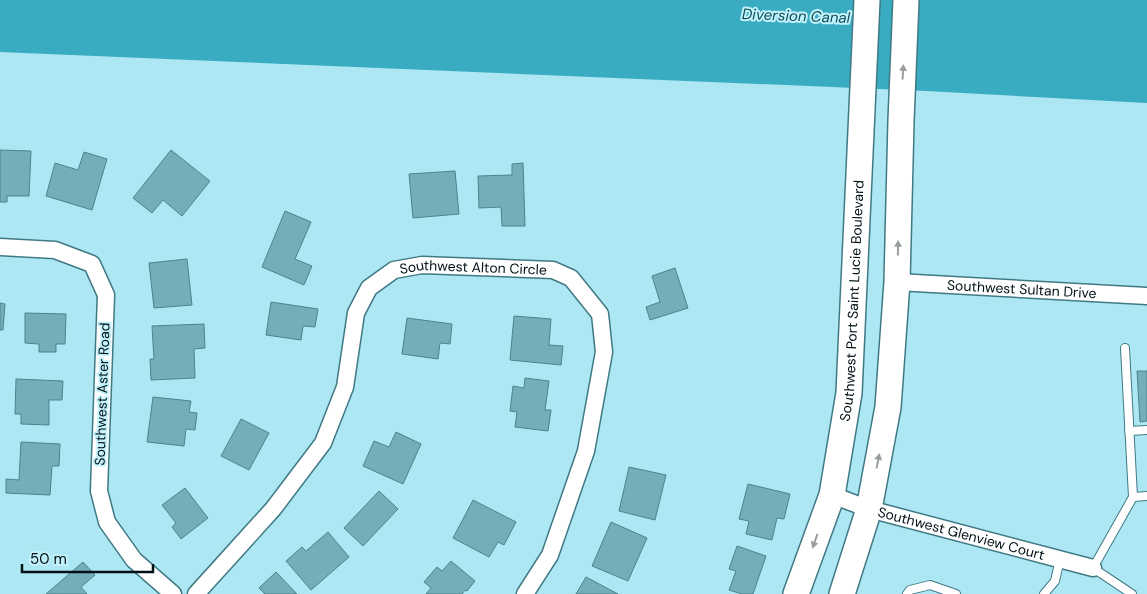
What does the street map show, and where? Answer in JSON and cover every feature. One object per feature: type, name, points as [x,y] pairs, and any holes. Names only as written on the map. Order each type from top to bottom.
[{"type":"main road","name":"Southwest Port Saint Lucie Boulevard","points":[[796,594],[832,495],[849,393],[867,0]]},
{"type":"main road","points":[[842,594],[869,509],[888,408],[897,282],[906,0]]},
{"type":"street","name":"Southwest Aster Road","points":[[0,247],[55,250],[92,264],[106,295],[99,491],[107,522],[134,560],[173,594]]},
{"type":"street","name":"Southwest Alton Circle","points":[[196,594],[273,509],[323,443],[345,387],[356,313],[368,288],[394,270],[422,265],[553,270],[571,278],[600,314],[604,352],[586,451],[550,555],[524,594]]},
{"type":"street","name":"Southwest Sultan Drive","points":[[897,282],[1147,296]]},
{"type":"street","name":"Southwest Glenview Court","points":[[832,495],[869,509],[1093,568]]},
{"type":"lane","points":[[1125,348],[1133,497],[1093,568],[1132,594]]},
{"type":"lane","points":[[1128,431],[1147,430]]},
{"type":"lane","points":[[1133,497],[1147,496]]},
{"type":"lane","points":[[1044,594],[1055,581],[1060,559]]},
{"type":"lane","points":[[907,594],[910,590],[930,585],[956,594]]},
{"type":"water","name":"Diversion Canal","points":[[0,0],[1147,0],[1147,103],[926,91],[0,52]]},
{"type":"building","points":[[0,150],[31,151],[29,196],[7,196],[7,202],[0,202]]},
{"type":"building","points":[[171,150],[210,181],[182,216],[163,200],[152,213],[133,198]]},
{"type":"building","points":[[84,152],[107,159],[92,210],[46,196],[55,163],[78,170]]},
{"type":"building","points":[[523,163],[525,226],[502,226],[501,207],[479,208],[478,176],[512,175],[512,164]]},
{"type":"building","points":[[455,171],[459,214],[413,218],[409,174]]},
{"type":"building","points":[[285,211],[311,222],[295,259],[312,266],[304,285],[262,267]]},
{"type":"building","points":[[187,259],[192,305],[154,308],[149,263]]},
{"type":"building","points":[[675,268],[688,308],[650,320],[646,307],[660,302],[652,276]]},
{"type":"building","points":[[271,302],[318,309],[315,327],[303,326],[301,340],[266,335]]},
{"type":"building","points":[[0,303],[5,304],[3,330],[0,330]]},
{"type":"building","points":[[25,313],[66,314],[65,344],[56,344],[56,352],[39,352],[39,344],[25,343]]},
{"type":"building","points":[[514,316],[551,319],[549,345],[563,346],[561,365],[510,360]]},
{"type":"building","points":[[407,318],[452,324],[450,344],[440,343],[438,359],[402,354]]},
{"type":"building","points":[[204,324],[205,348],[194,349],[195,378],[151,380],[150,359],[154,359],[152,326]]},
{"type":"building","points":[[1137,371],[1147,371],[1147,421],[1140,422]]},
{"type":"building","points":[[525,378],[549,381],[545,410],[551,410],[548,431],[515,427],[517,412],[510,411],[513,386],[524,388]]},
{"type":"building","points":[[16,379],[63,381],[62,400],[49,400],[49,425],[21,424],[21,414],[15,414]]},
{"type":"building","points":[[153,397],[191,401],[189,412],[197,413],[195,430],[186,429],[184,446],[147,442]]},
{"type":"building","points":[[241,419],[269,433],[249,470],[221,456]]},
{"type":"building","points":[[396,432],[421,444],[403,484],[363,466],[374,441],[389,447]]},
{"type":"building","points":[[21,442],[60,444],[59,466],[52,466],[50,495],[6,493],[6,479],[19,480]]},
{"type":"building","points":[[629,467],[666,475],[655,520],[619,511]]},
{"type":"building","points":[[748,484],[790,494],[784,519],[777,518],[772,540],[746,534],[749,521],[739,519]]},
{"type":"building","points":[[185,488],[208,518],[181,539],[172,527],[176,523],[162,505]]},
{"type":"building","points":[[379,491],[398,509],[363,546],[344,528]]},
{"type":"building","points":[[473,500],[516,522],[504,545],[498,542],[489,557],[453,538]]},
{"type":"building","points":[[611,522],[647,538],[628,581],[592,566]]},
{"type":"building","points":[[328,532],[349,557],[311,590],[286,561],[302,547],[306,551]]},
{"type":"building","points":[[737,546],[766,556],[753,594],[742,594],[729,590],[736,571],[729,569]]},
{"type":"building","points":[[451,561],[475,581],[462,594],[426,594],[431,588],[424,582],[437,567],[442,571]]},
{"type":"building","points":[[83,562],[95,575],[81,587],[87,594],[46,594]]},
{"type":"building","points":[[276,572],[297,594],[265,594],[259,588]]},
{"type":"building","points":[[586,577],[618,594],[576,594]]}]
